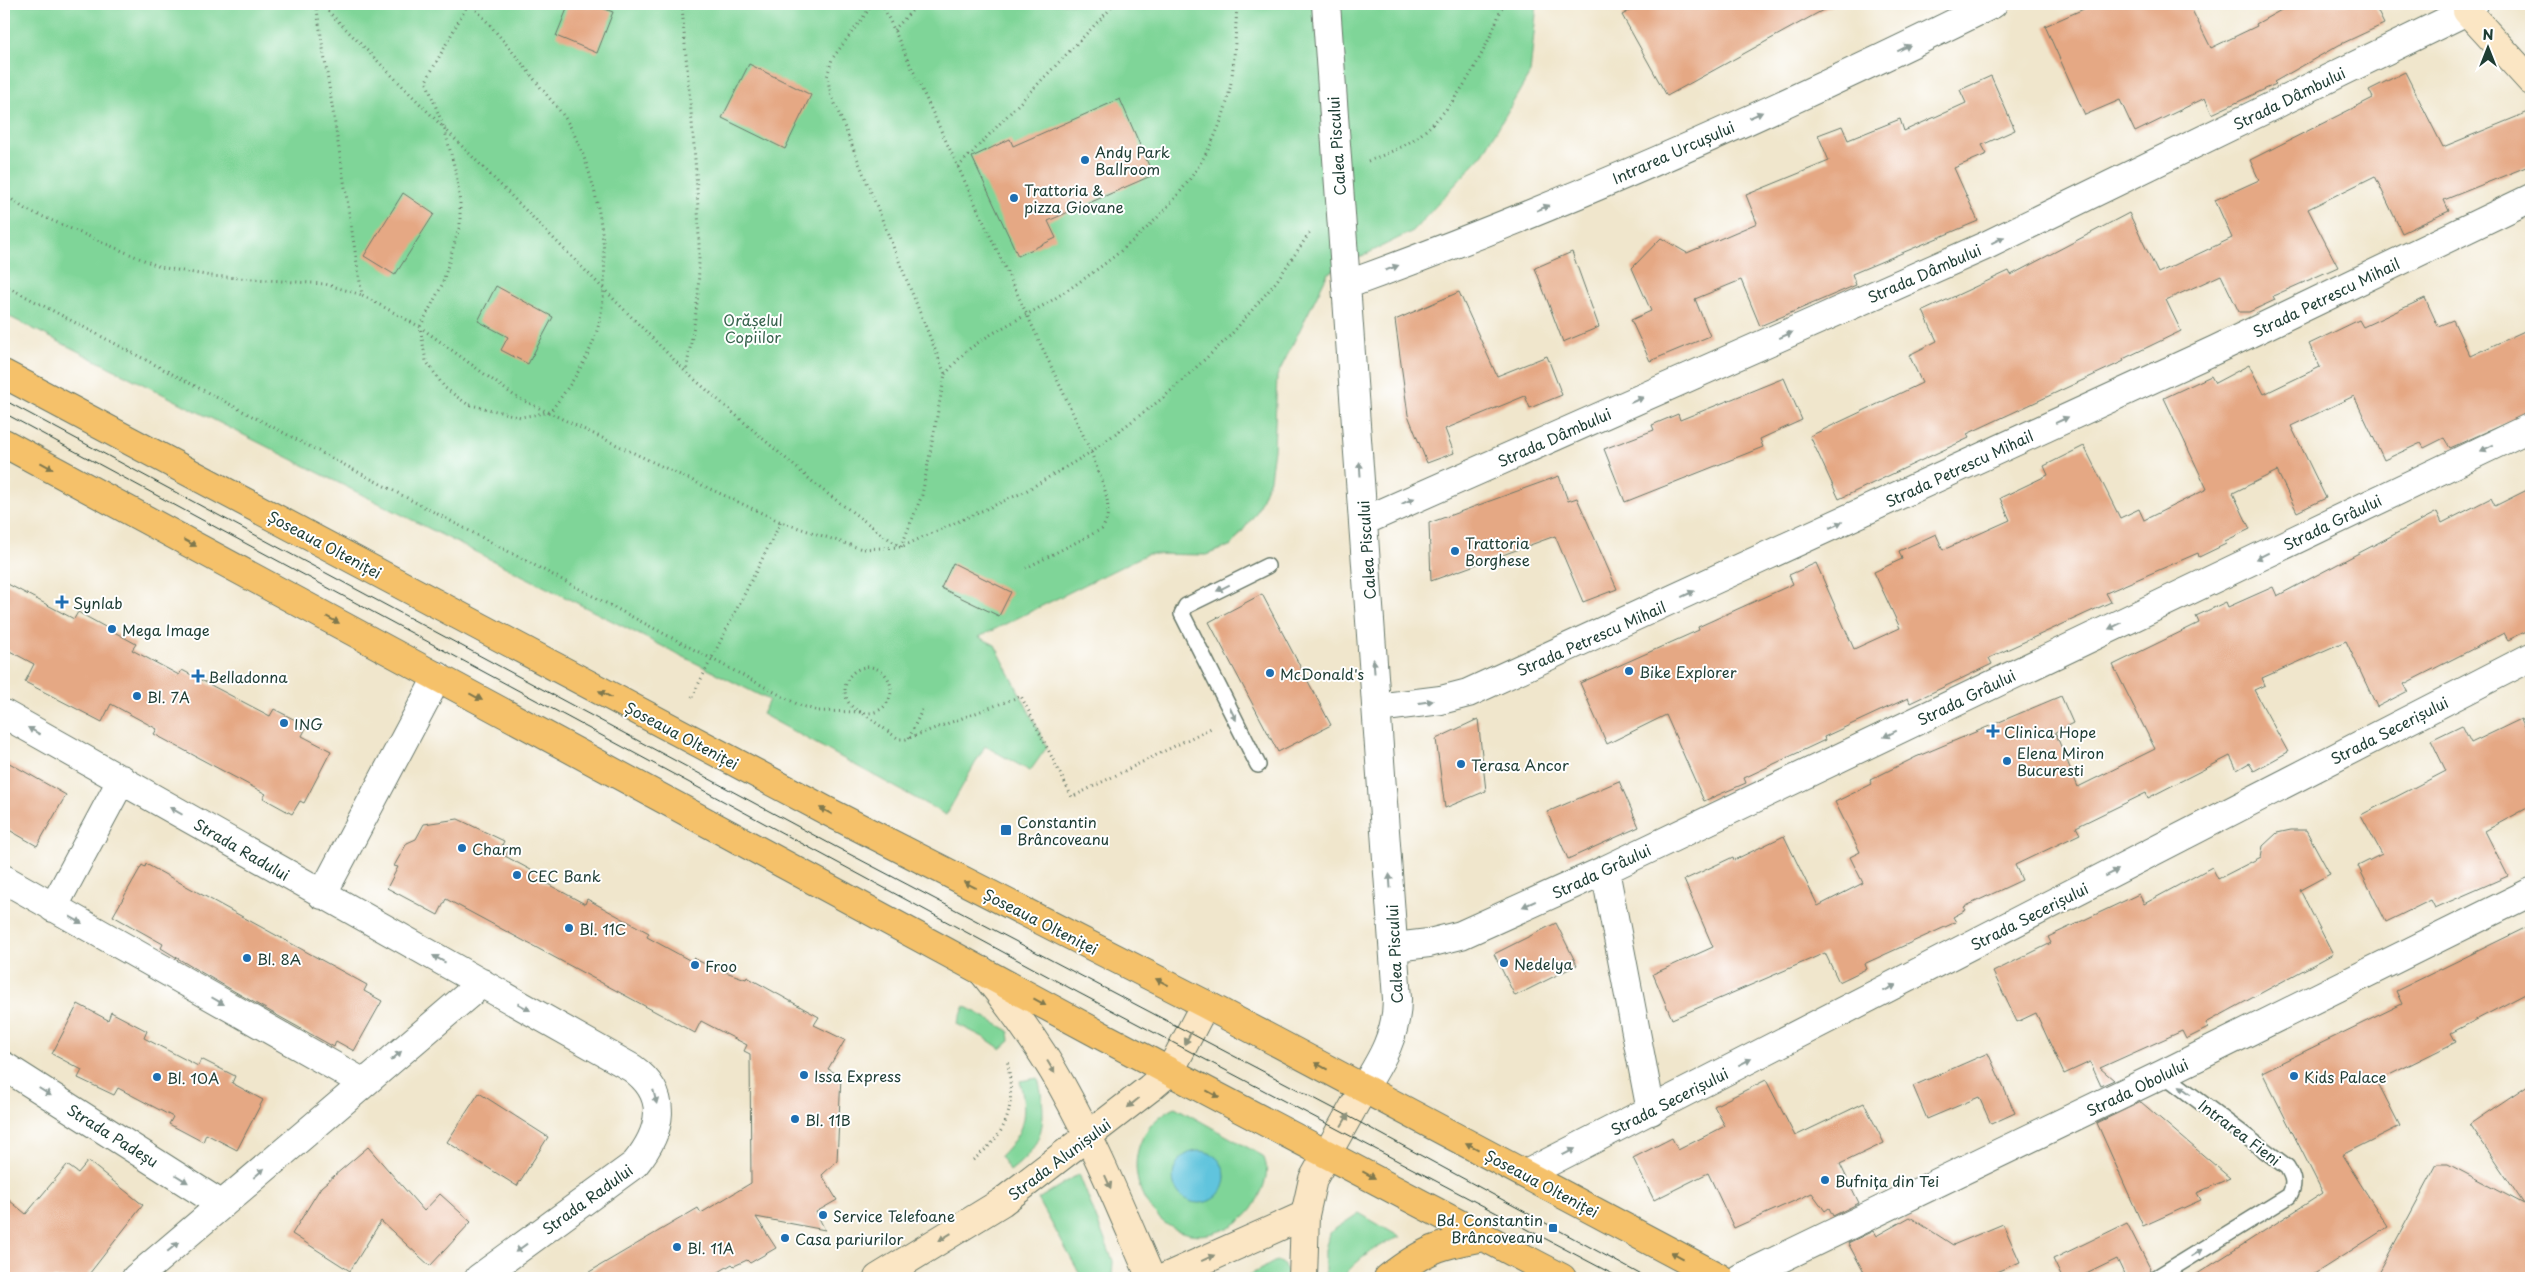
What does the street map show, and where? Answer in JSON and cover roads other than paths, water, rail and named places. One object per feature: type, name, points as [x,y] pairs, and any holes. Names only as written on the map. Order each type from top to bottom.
[{"type":"main road","name":"Șoseaua Olteniței","points":[[4,374],[810,802],[1206,1004],[1720,1278]]},
{"type":"main road","points":[[4,443],[1170,1071],[1562,1278]]},
{"type":"main road","points":[[1388,1278],[1408,1263],[1434,1248],[1485,1237]]},
{"type":"street","name":"Calea Piscului","points":[[1326,4],[1395,947],[1397,1016],[1387,1050],[1364,1088]]},
{"type":"street","name":"Intrarea Urcușului","points":[[1346,285],[1524,216],[1659,159],[1895,52],[1993,4]]},
{"type":"street","points":[[2470,7],[2531,81]]},
{"type":"street","name":"Strada Dâmbului","points":[[1364,521],[1985,246],[2470,7]]},
{"type":"street","name":"Strada Petrescu Mihail","points":[[1377,708],[1442,700],[1468,693],[2215,350],[2531,198]]},
{"type":"street","name":"Strada Grâului","points":[[1395,947],[1429,943],[1461,935],[1605,870],[2531,427]]},
{"type":"street","name":"Strada Secerișului","points":[[1526,1174],[2531,657]]},
{"type":"street","points":[[322,894],[438,676]]},
{"type":"street","name":"Strada Radului","points":[[4,714],[632,1068],[653,1087],[658,1110],[652,1139],[636,1164],[480,1278]]},
{"type":"street","points":[[53,908],[122,779]]},
{"type":"street","points":[[1605,870],[1651,1111]]},
{"type":"street","points":[[4,879],[364,1084]]},
{"type":"street","name":"Strada Obolului","points":[[1740,1278],[2163,1074],[2531,892]]},
{"type":"street","points":[[982,970],[1041,1050],[1088,1137],[1151,1278]]},
{"type":"street","points":[[136,1278],[482,983]]},
{"type":"street","name":"Strada Alunișului","points":[[878,1278],[1002,1202],[1088,1137],[1170,1071],[1206,1004]]},
{"type":"street","name":"Strada Padeșu","points":[[4,1066],[222,1205]]},
{"type":"street","points":[[1303,1278],[1305,1216],[1313,1179],[1326,1152],[1364,1088]]},
{"type":"street","points":[[1164,1278],[1305,1216]]},
{"type":"lane","points":[[1258,765],[1182,614],[1186,606],[1267,566]]},
{"type":"lane","name":"Intrarea Fieni","points":[[2156,1278],[2289,1196],[2294,1186],[2292,1175],[2287,1167],[2163,1074]]},
{"type":"water","points":[[1194,1151],[1204,1151],[1213,1155],[1221,1163],[1225,1177],[1221,1191],[1213,1199],[1204,1203],[1194,1203],[1185,1199],[1177,1191],[1173,1182],[1173,1172],[1177,1163],[1185,1155]]},
{"type":"tram line","points":[[4,400],[836,847],[1348,1116],[1647,1278]]},
{"type":"tram line","points":[[4,413],[1079,993],[1620,1278]]},
{"type":"place","name":"Andy Park Ballroom","points":[[1085,160]]},
{"type":"place","name":"Trattoria & pizza Giovane","points":[[1014,198]]},
{"type":"place","name":"Trattoria Borghese","points":[[1455,551]]},
{"type":"place","name":"Synlab","points":[[62,602]]},
{"type":"place","name":"Mega Image","points":[[112,629]]},
{"type":"place","name":"Bike Explorer","points":[[1629,671]]},
{"type":"place","name":"McDonald's","points":[[1270,673]]},
{"type":"place","name":"Belladonna","points":[[198,676]]},
{"type":"place","name":"Bl. 7A","points":[[137,696]]},
{"type":"place","name":"ING","points":[[284,723]]},
{"type":"place","name":"Clinica Hope","points":[[1993,731]]},
{"type":"place","name":"Elena Miron Bucuresti","points":[[2007,761]]},
{"type":"place","name":"Terasa Ancor","points":[[1461,764]]},
{"type":"place","name":"Constantin Brâncoveanu","points":[[1006,830]]},
{"type":"place","name":"Charm","points":[[462,848]]},
{"type":"place","name":"CEC Bank","points":[[517,875]]},
{"type":"place","name":"Bl. 11C","points":[[569,928]]},
{"type":"place","name":"Bl. 8A","points":[[247,958]]},
{"type":"place","name":"Nedelya","points":[[1504,963]]},
{"type":"place","name":"Froo","points":[[695,965]]},
{"type":"place","name":"Issa Express","points":[[804,1075]]},
{"type":"place","name":"Kids Palace","points":[[2294,1076]]},
{"type":"place","name":"Bl. 10A","points":[[157,1077]]},
{"type":"place","name":"Bl. 11B","points":[[795,1119]]},
{"type":"place","name":"Bufnița din Tei","points":[[1825,1180]]},
{"type":"place","name":"Service Telefoane","points":[[823,1215]]},
{"type":"place","name":"Bd. Constantin Brâncoveanu","points":[[1553,1228]]},
{"type":"place","name":"Casa pariurilor","points":[[785,1238]]},
{"type":"place","name":"Bl. 11A","points":[[677,1247]]},
{"type":"park label","name":"Orășelul Copiilor","points":[[753,328]]}]
